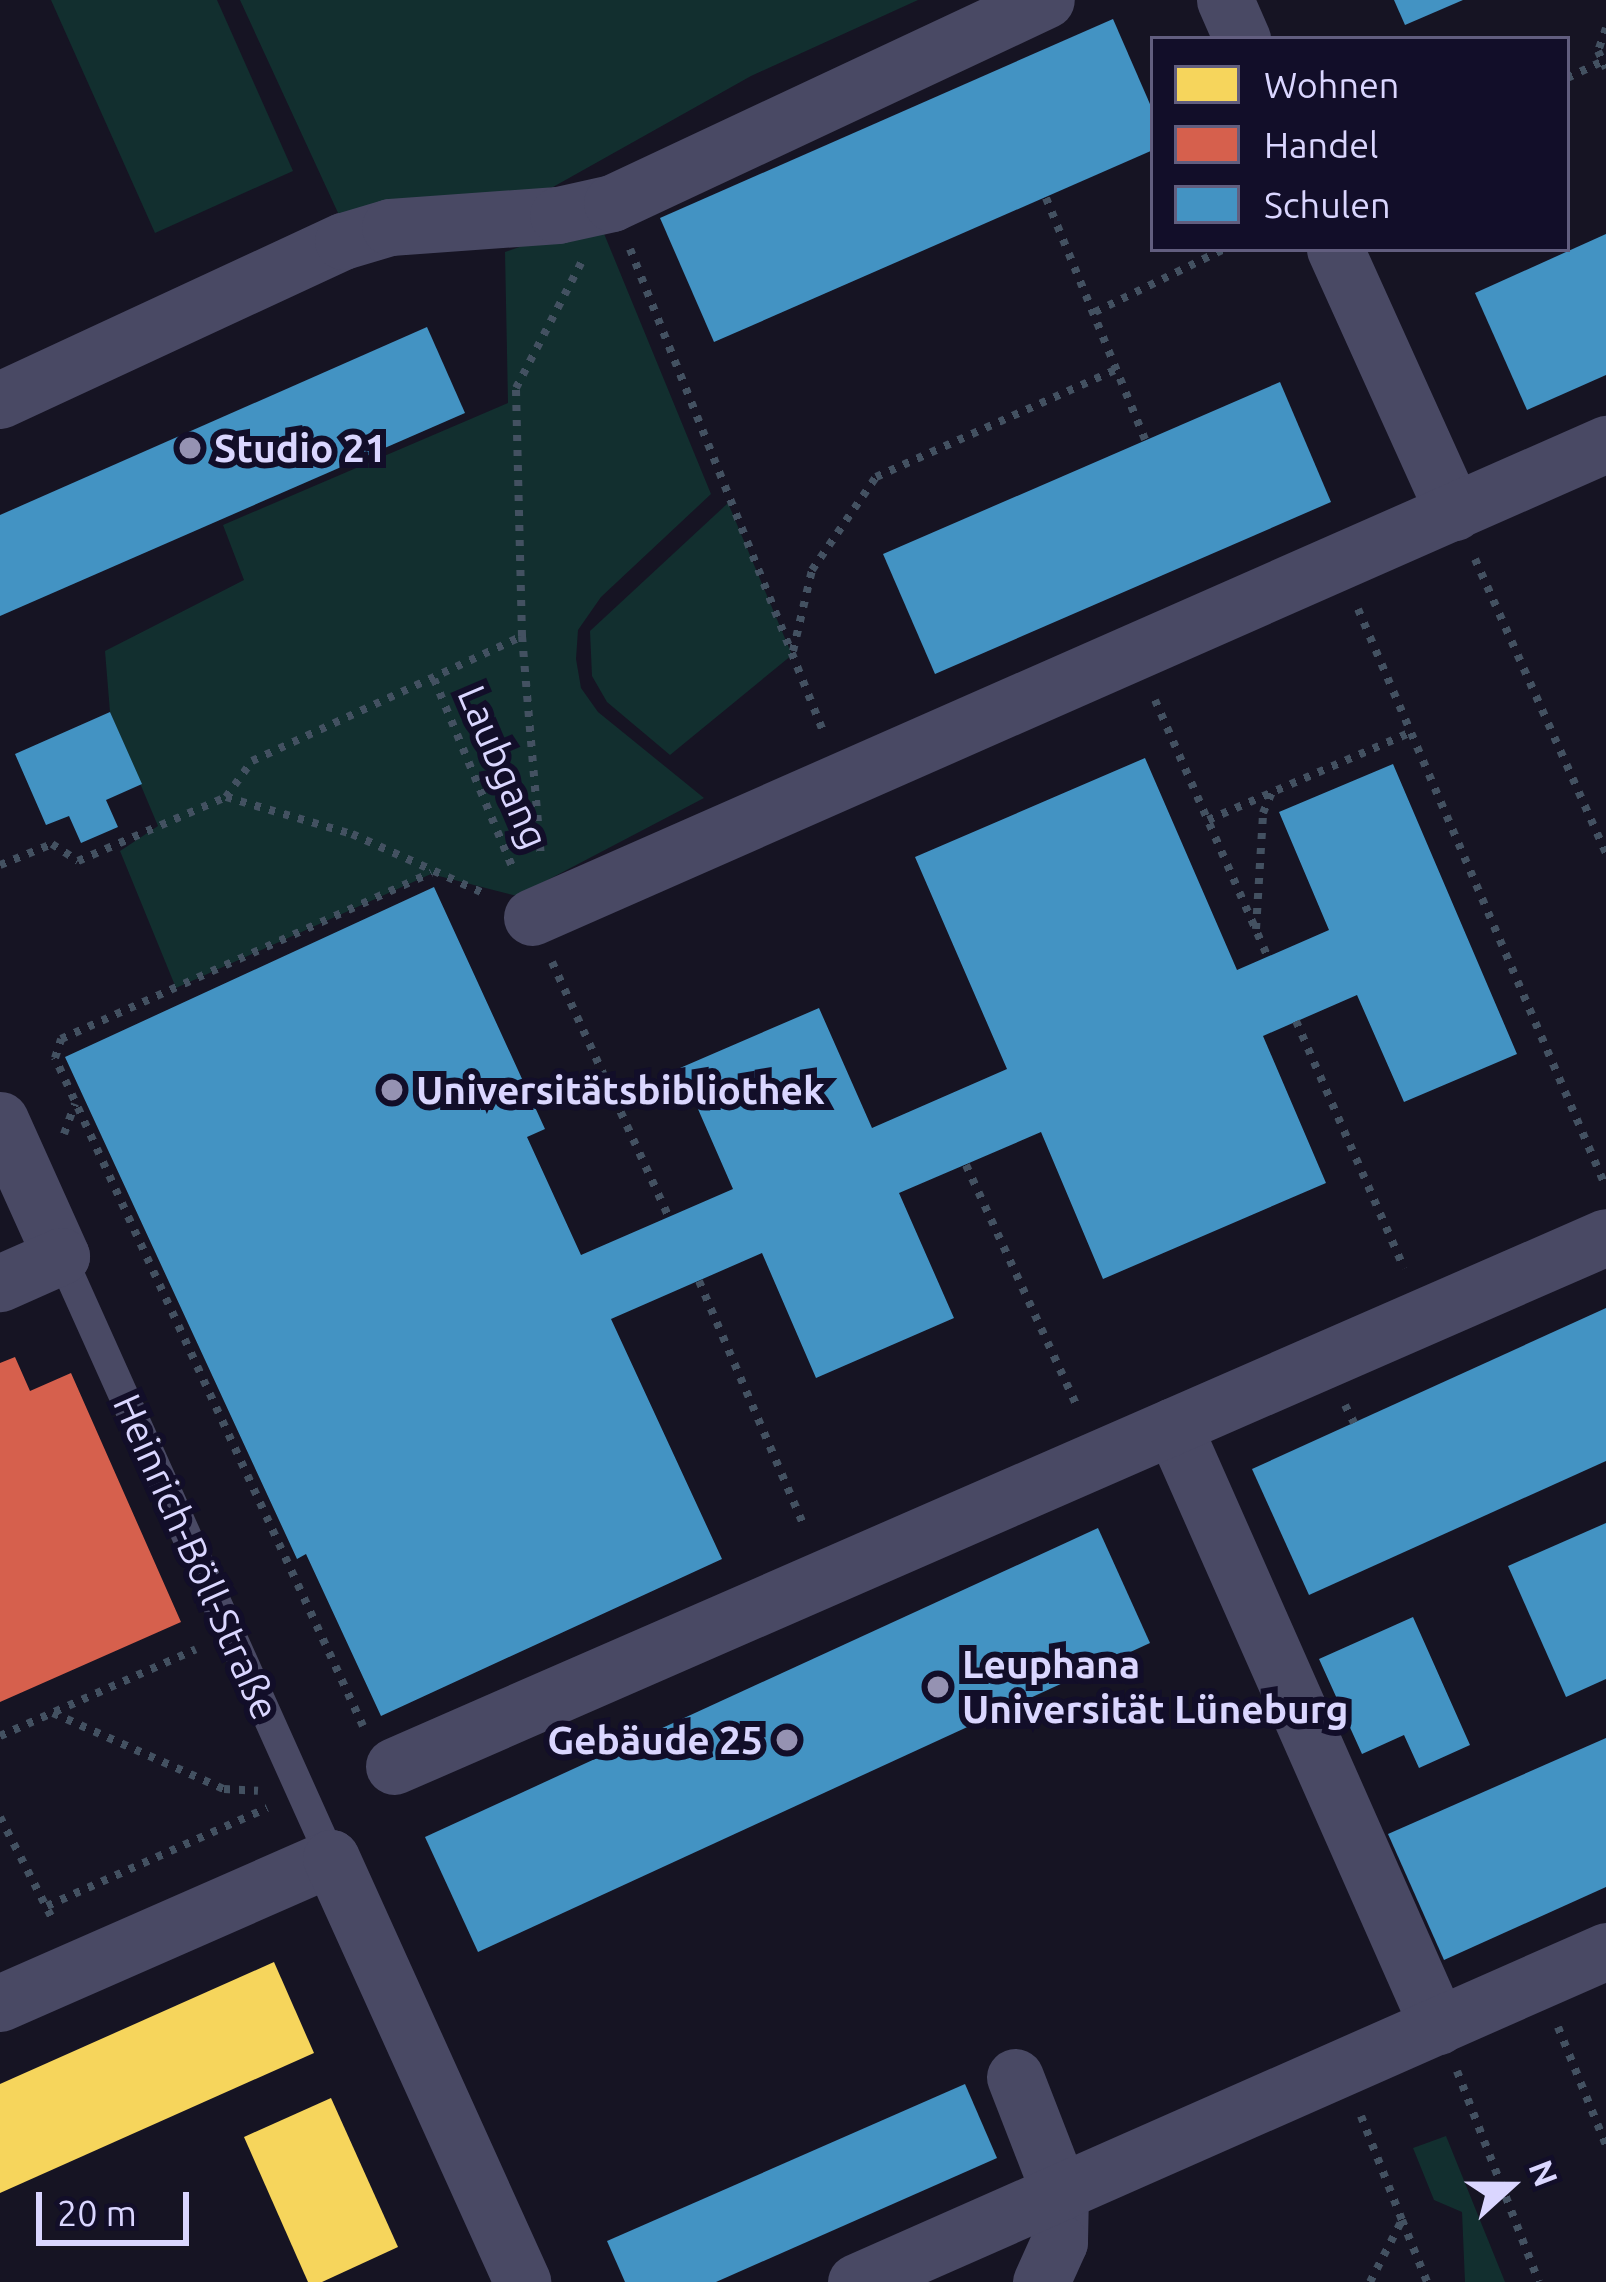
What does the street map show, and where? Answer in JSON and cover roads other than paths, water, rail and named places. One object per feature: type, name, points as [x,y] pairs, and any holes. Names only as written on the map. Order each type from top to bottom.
[{"type":"street","points":[[0,400],[343,241],[390,227],[558,215],[612,203],[1046,0]]},
{"type":"street","points":[[1225,0],[1241,36]]},
{"type":"street","points":[[1336,252],[1454,512]]},
{"type":"street","points":[[534,900],[845,783],[1606,444]]},
{"type":"street","points":[[0,1120],[61,1256],[0,1283]]},
{"type":"street","points":[[399,1764],[1606,1237]]},
{"type":"street","points":[[1173,1426],[1438,2026]]},
{"type":"street","points":[[0,2003],[331,1858]]},
{"type":"street","name":"Heinrich-Böll-Straße","points":[[331,1858],[522,2282]]},
{"type":"street","points":[[856,2282],[1606,1952]]},
{"type":"street","points":[[1015,2077],[1060,2193],[1058,2242],[1041,2282]]},
{"type":"lane","name":"Heinrich-Böll-Straße","points":[[61,1256],[331,1858]]},
{"type":"place","name":"Studio 21","points":[[190,448]]},
{"type":"place","name":"Universitätsbibliothek","points":[[392,1090]]},
{"type":"place","name":"Leuphana Universität Lüneburg","points":[[938,1687]]},
{"type":"place","name":"Gebäude 25","points":[[787,1740]]}]
